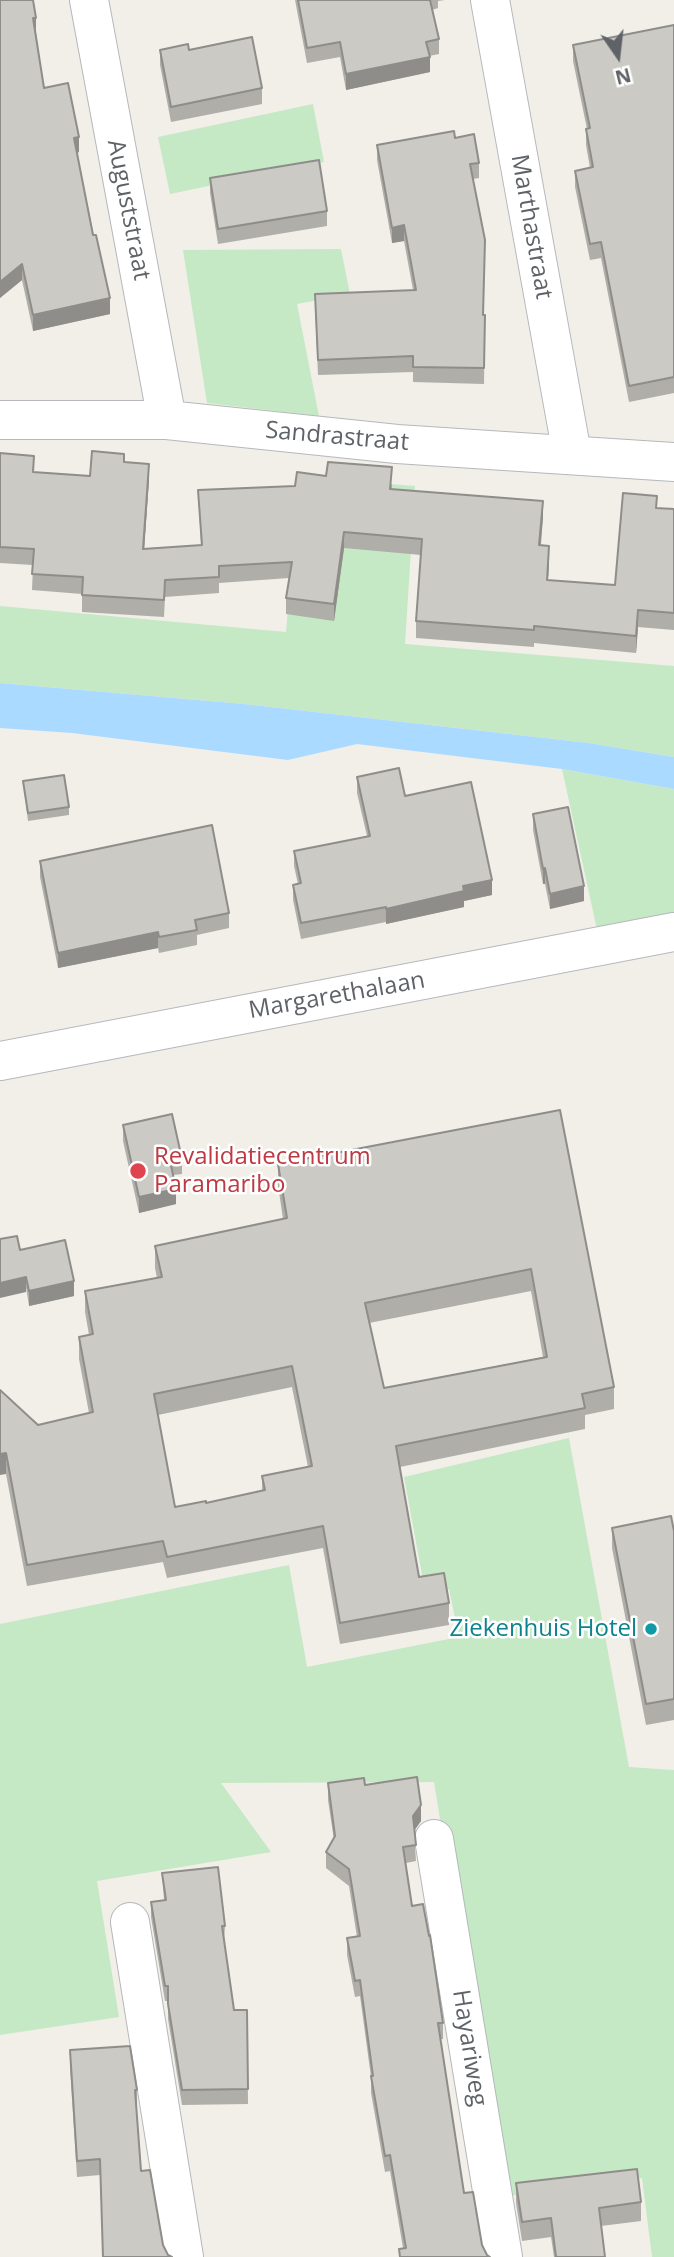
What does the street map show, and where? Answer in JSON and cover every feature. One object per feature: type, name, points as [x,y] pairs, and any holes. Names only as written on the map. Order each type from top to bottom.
[{"type":"street","name":"Auguststraat","points":[[89,0],[167,420]]},
{"type":"street","name":"Marthastraat","points":[[490,0],[572,454]]},
{"type":"street","name":"Sandrastraat","points":[[0,420],[167,420],[397,444],[674,462]]},
{"type":"street","name":"Margarethalaan","points":[[0,1061],[674,932]]},
{"type":"street","name":"Hayariweg","points":[[434,1839],[503,2257]]},
{"type":"street","points":[[130,1922],[184,2257]]},
{"type":"green space","points":[[313,104],[324,162],[170,194],[158,137]]},
{"type":"green space","points":[[341,249],[350,294],[297,304],[319,416],[207,403],[183,250]]},
{"type":"green space","points":[[299,477],[415,486],[405,644],[674,666],[674,757],[589,743],[244,704],[0,683],[0,606],[286,632]]},
{"type":"green space","points":[[562,769],[674,789],[674,920],[598,934]]},
{"type":"green space","points":[[569,1438],[629,1767],[674,1770],[674,2257],[652,2257],[642,2178],[502,2197],[434,1782],[221,1783],[271,1852],[97,1881],[119,2017],[0,2035],[0,1624],[289,1565],[307,1667],[459,1637],[449,1589],[425,1591],[404,1477]]},
{"type":"water","points":[[0,683],[244,704],[589,743],[674,757],[674,789],[562,769],[357,744],[288,760],[72,733],[0,728]]},
{"type":"building","points":[[0,0],[33,0],[36,18],[33,18],[44,88],[68,83],[79,137],[74,138],[93,235],[96,235],[110,298],[33,315],[22,264],[0,282]]},
{"type":"building","points":[[298,0],[430,0],[439,39],[426,42],[430,57],[346,74],[340,42],[307,48]]},
{"type":"building","points":[[674,25],[674,377],[629,386],[601,242],[590,244],[575,171],[593,167],[586,129],[590,128],[573,45]]},
{"type":"building","points":[[252,37],[262,88],[171,107],[160,50],[188,44],[189,50]]},
{"type":"building","points":[[454,131],[455,138],[474,134],[479,163],[470,164],[485,240],[484,368],[413,367],[413,356],[318,360],[315,294],[416,290],[404,225],[392,228],[377,145]]},
{"type":"building","points":[[319,160],[327,211],[218,229],[210,178]]},
{"type":"building","points":[[92,451],[124,454],[124,462],[149,464],[143,549],[202,545],[198,490],[295,486],[297,472],[326,476],[328,462],[392,467],[390,489],[543,501],[539,545],[549,546],[547,580],[615,585],[623,493],[657,496],[656,508],[674,509],[674,613],[638,610],[636,636],[534,626],[534,630],[416,621],[422,539],[344,532],[334,604],[286,598],[292,562],[219,566],[219,577],[165,580],[164,600],[82,595],[83,577],[32,574],[34,549],[0,547],[0,453],[34,456],[33,472],[90,476]]},
{"type":"building","points":[[399,768],[405,796],[471,782],[492,880],[463,886],[464,891],[386,909],[301,923],[293,885],[301,883],[294,851],[370,836],[357,777]]},
{"type":"building","points":[[64,775],[69,807],[28,813],[23,781]]},
{"type":"building","points":[[568,807],[584,886],[550,894],[533,814]]},
{"type":"building","points":[[212,825],[229,913],[195,920],[197,930],[159,937],[158,932],[58,953],[40,861]]},
{"type":"building","points":[[560,1110],[614,1387],[582,1394],[585,1408],[396,1446],[419,1577],[444,1573],[449,1603],[340,1623],[323,1526],[167,1557],[163,1541],[27,1565],[6,1453],[0,1454],[0,1390],[38,1425],[93,1412],[79,1337],[93,1334],[85,1291],[162,1277],[155,1246],[287,1218],[278,1164]],"holes":[[[531,1269],[547,1357],[384,1388],[365,1303]],[[292,1366],[312,1466],[262,1476],[265,1490],[175,1507],[154,1394]]]},
{"type":"building","points":[[172,1114],[182,1159],[170,1161],[176,1189],[139,1197],[123,1125]]},
{"type":"building","points":[[17,1236],[20,1250],[65,1240],[74,1281],[29,1291],[26,1277],[0,1283],[0,1239]]},
{"type":"building","name":"Ziekenhuis Hotel","points":[[671,1516],[674,1531],[674,1699],[646,1704],[612,1528]]},
{"type":"building","points":[[417,1777],[421,1805],[413,1816],[416,1845],[403,1847],[412,1906],[423,1904],[430,1935],[443,2023],[438,2023],[464,2193],[473,2192],[482,2245],[490,2257],[400,2257],[399,2249],[406,2248],[390,2155],[385,2156],[371,2076],[360,1980],[355,1981],[347,1938],[360,1936],[349,1869],[326,1852],[335,1836],[328,1783],[364,1778],[365,1785]]},
{"type":"building","points":[[218,1867],[225,1926],[222,1926],[234,2010],[247,2010],[248,2089],[182,2090],[168,2004],[168,1986],[165,1986],[151,1902],[166,1900],[162,1873]]},
{"type":"building","points":[[130,2046],[137,2090],[141,2171],[150,2170],[163,2245],[172,2257],[103,2257],[100,2159],[77,2161],[70,2050]]},
{"type":"building","points":[[637,2169],[641,2202],[599,2208],[605,2257],[556,2257],[551,2218],[522,2222],[516,2183]]},
{"type":"place","name":"Revalidatiecentrum Paramaribo","points":[[138,1171]]},
{"type":"place","name":"Ziekenhuis Hotel","points":[[651,1629]]}]
